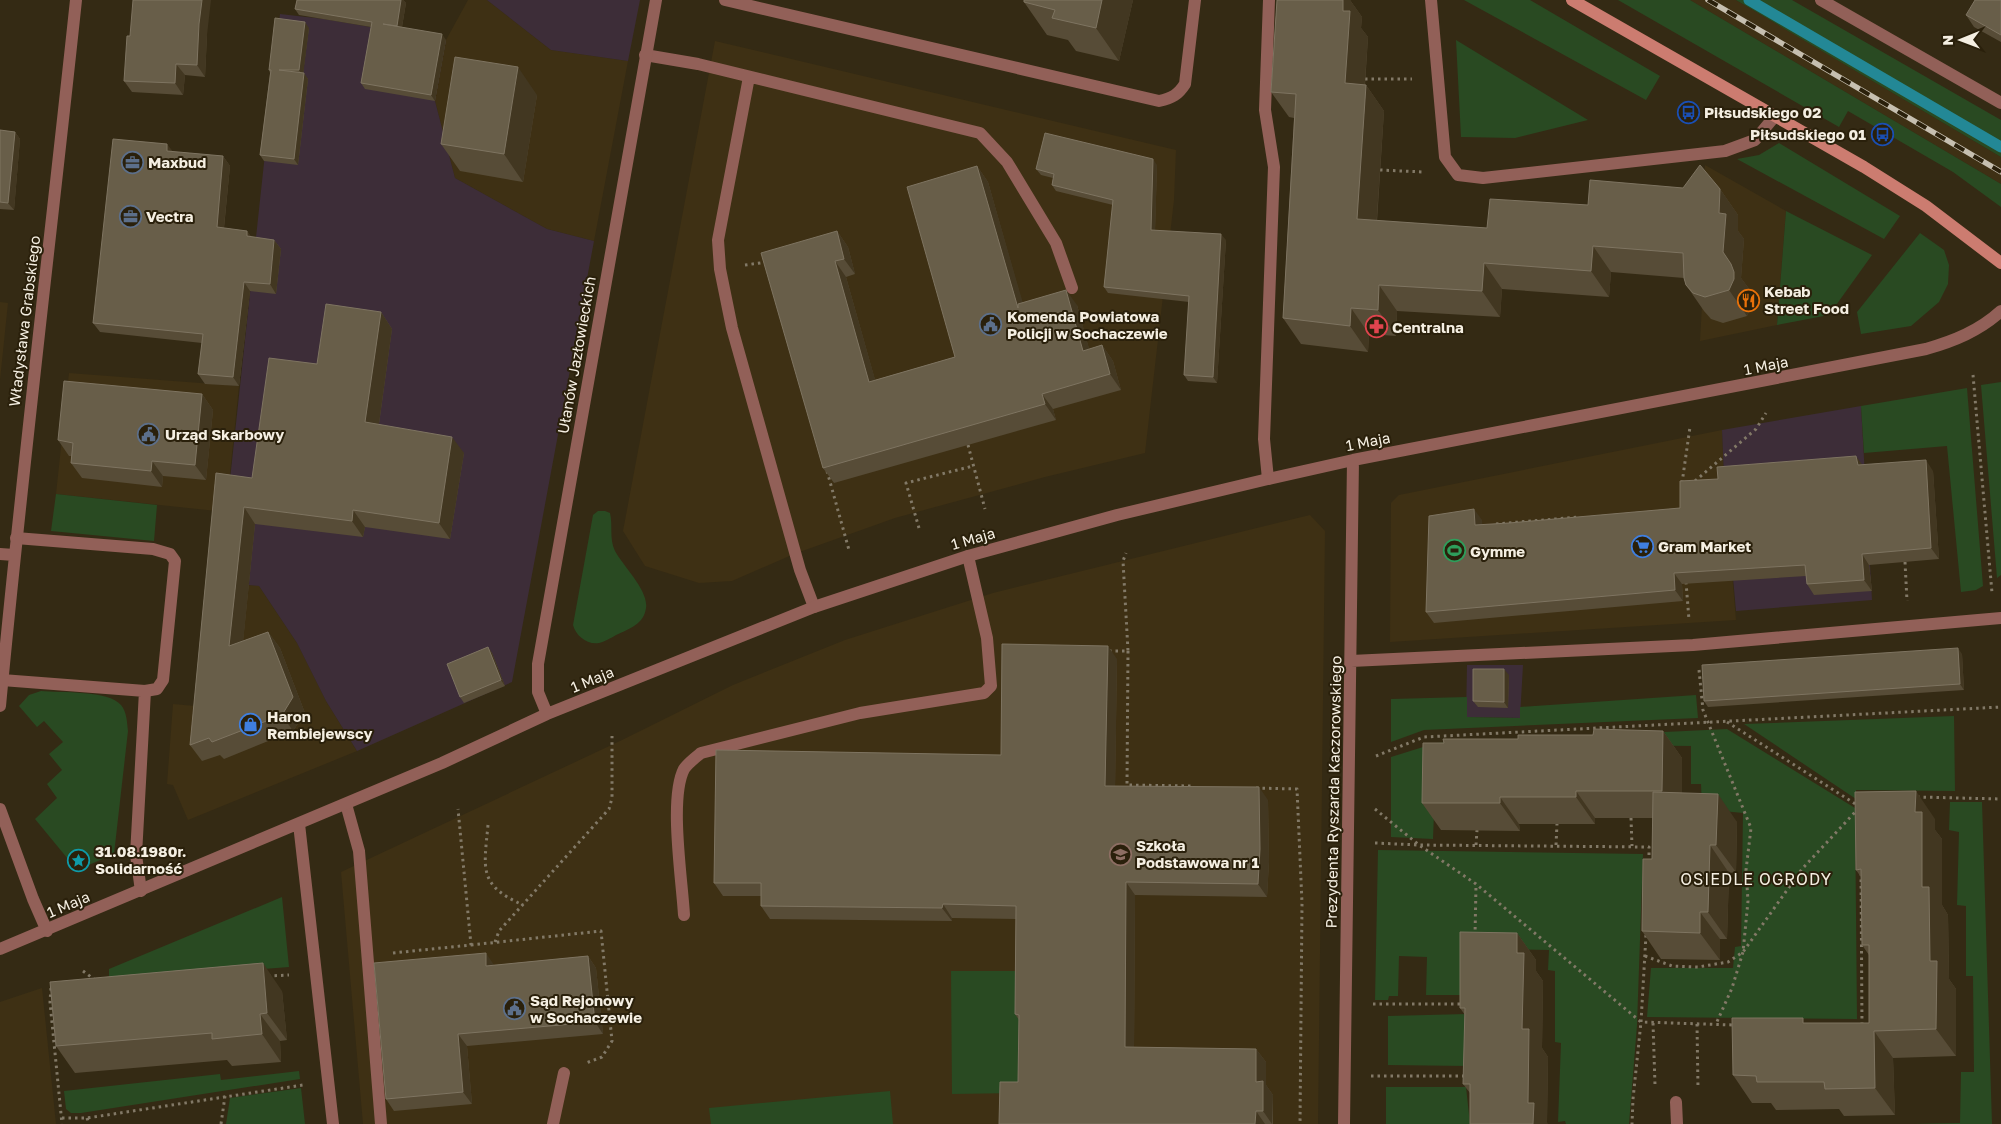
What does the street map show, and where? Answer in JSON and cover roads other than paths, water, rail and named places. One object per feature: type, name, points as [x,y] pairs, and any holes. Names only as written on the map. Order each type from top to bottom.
[{"type":"main road","points":[[1572,0],[1864,167],[1926,206],[2001,263]]},
{"type":"street","name":"Władysława Grabskiego","points":[[0,706],[14,555],[76,0]]},
{"type":"street","name":"Ułanów Jazłowieckich","points":[[547,714],[538,692],[538,664],[656,0]]},
{"type":"street","points":[[725,0],[1159,101],[1172,98],[1179,93],[1185,84],[1194,0]]},
{"type":"street","points":[[1268,479],[1264,439],[1274,167],[1265,110],[1269,0]]},
{"type":"street","points":[[1431,0],[1444,157],[1458,175],[1484,178],[1725,150],[1755,140],[1775,116]]},
{"type":"street","points":[[1821,0],[2001,103]]},
{"type":"street","points":[[645,54],[980,133],[1007,162],[1056,243],[1072,288]]},
{"type":"street","points":[[749,77],[718,240],[720,269],[732,328],[800,570],[814,607]]},
{"type":"street","name":"1 Maja","points":[[0,950],[442,764],[547,714],[814,607],[968,556],[1117,515],[1352,460],[1926,349],[1956,340],[1988,322],[2001,311]]},
{"type":"street","name":"Prezydenta Ryszarda Kaczorowskiego","points":[[1344,1124],[1352,460]]},
{"type":"street","points":[[2,680],[145,691],[157,689],[163,680],[175,561],[170,554],[153,549],[16,538]]},
{"type":"street","points":[[0,554],[14,555]]},
{"type":"street","points":[[684,915],[677,823],[678,787],[685,767],[701,753],[860,713],[984,693],[991,686],[987,638],[968,556]]},
{"type":"street","points":[[1351,661],[1693,645],[2001,618]]},
{"type":"street","points":[[141,891],[136,855],[145,691]]},
{"type":"street","points":[[346,804],[359,852],[381,1124]]},
{"type":"street","points":[[0,809],[33,899],[47,931]]},
{"type":"street","points":[[299,824],[334,1124]]},
{"type":"street","points":[[553,1124],[564,1073]]},
{"type":"street","points":[[1676,1102],[1676,1124]]},
{"type":"waterway","points":[[1749,0],[2001,147]]},
{"type":"railway","points":[[1708,0],[2001,172]]},
{"type":"place","name":"Piłsudskiego 02","points":[[1688,112]]},
{"type":"place","name":"Piłsudskiego 01","points":[[1882,134]]},
{"type":"place","name":"Maxbud","points":[[132,162]]},
{"type":"place","name":"Vectra","points":[[130,216]]},
{"type":"place","name":"Kebab Street Food","points":[[1748,300]]},
{"type":"place","name":"Komenda Powiatowa Policji w Sochaczewie","points":[[991,325]]},
{"type":"place","name":"Centralna","points":[[1376,327]]},
{"type":"place","name":"Urząd Skarbowy","points":[[149,434]]},
{"type":"place","name":"Gram Market","points":[[1642,546]]},
{"type":"place","name":"Gymme","points":[[1454,551]]},
{"type":"place","name":"Haron Rembiejewscy","points":[[251,725]]},
{"type":"place","name":"Szkoła Podstawowa nr 1","points":[[1120,854]]},
{"type":"place","name":"31.08.1980r. Solidarność","points":[[79,860]]},
{"type":"place","name":"Sąd Rejonowy w Sochaczewie","points":[[514,1009]]},
{"type":"district","name":"OSIEDLE OGRODY","points":[[1756,879]]}]
